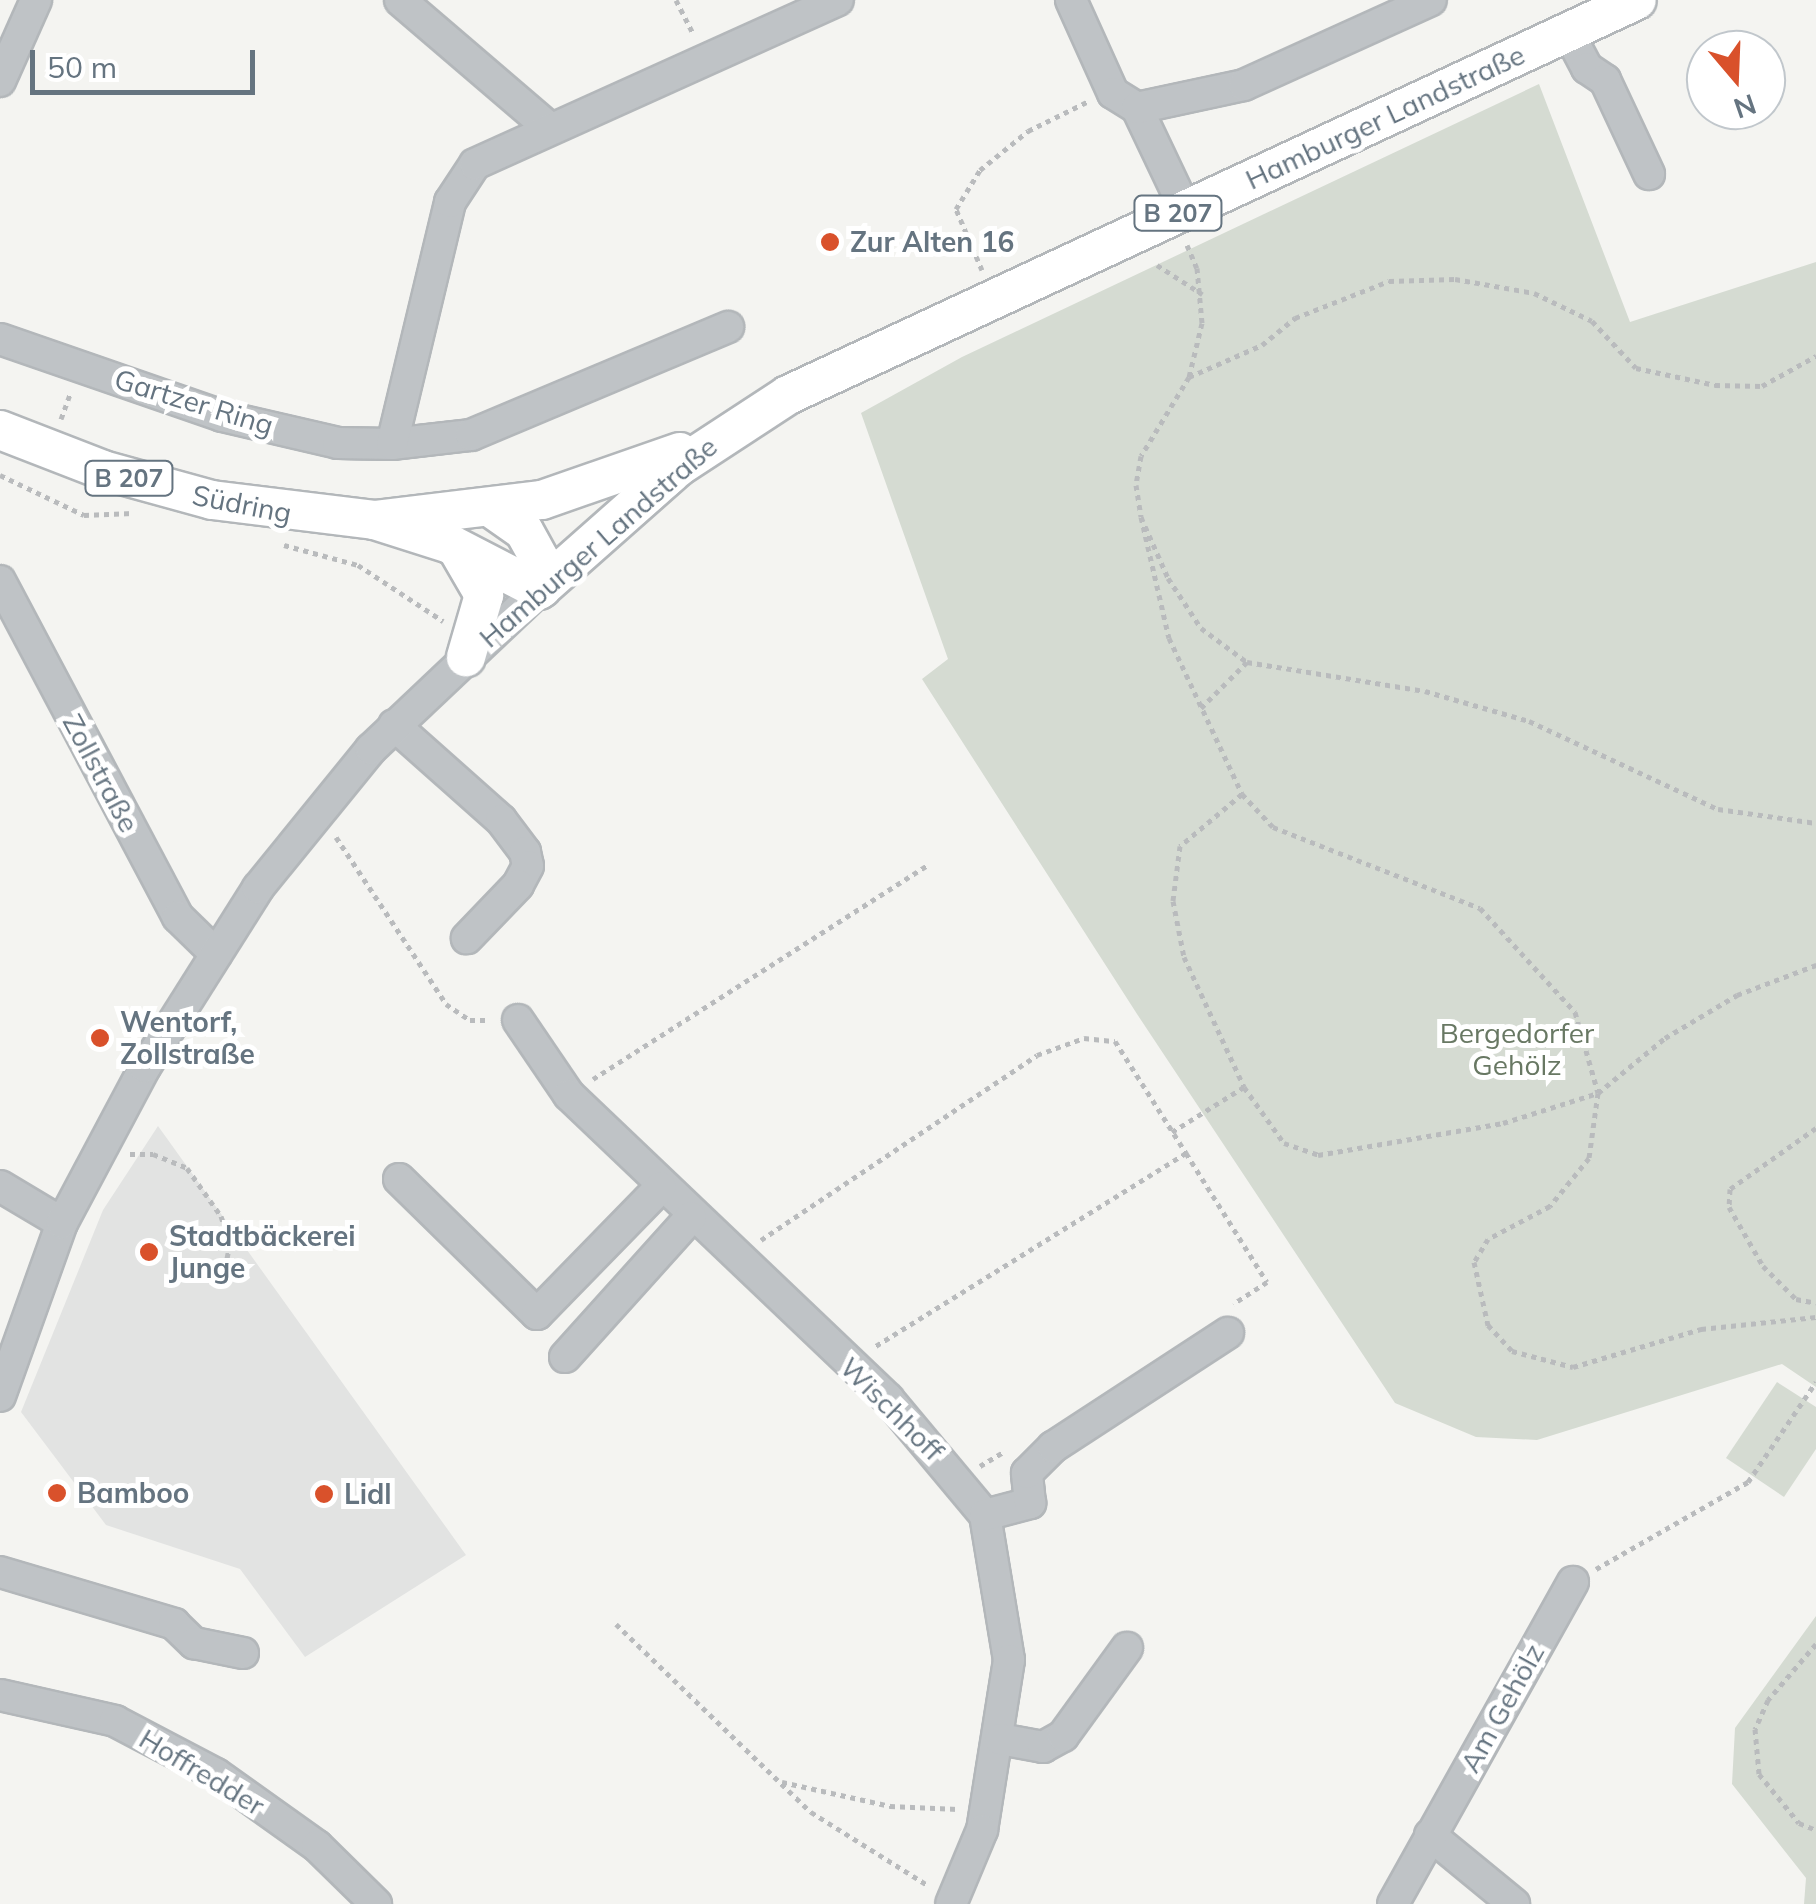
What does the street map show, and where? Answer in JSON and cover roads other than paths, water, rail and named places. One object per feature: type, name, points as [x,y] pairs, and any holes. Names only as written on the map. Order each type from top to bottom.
[{"type":"main road","name":"Hamburger Landstraße","points":[[541,589],[722,433],[994,298],[1637,0]]},
{"type":"main road","name":"Südring","points":[[0,430],[50,450],[212,500],[374,520],[450,544],[541,589]]},
{"type":"main road","name":"Südring","points":[[374,520],[491,508],[596,486],[722,433]]},
{"type":"main road","points":[[491,508],[524,530],[540,560],[541,589]]},
{"type":"main road","points":[[450,544],[478,576],[484,595],[466,657]]},
{"type":"street","points":[[0,81],[36,0]]},
{"type":"street","points":[[400,0],[548,127]]},
{"type":"street","points":[[392,444],[450,202],[475,164],[548,127],[838,0]]},
{"type":"street","points":[[1071,0],[1179,212]]},
{"type":"street","points":[[1125,101],[1244,85],[1431,0]]},
{"type":"street","points":[[1568,32],[1587,68],[1604,80],[1649,174]]},
{"type":"street","name":"Gartzer Ring","points":[[0,339],[222,416],[338,443],[392,444],[471,435],[728,327]]},
{"type":"street","name":"Zollstraße","points":[[0,581],[178,917],[216,954]]},
{"type":"street","name":"Hamburger Landstraße","points":[[0,1396],[62,1223],[216,954],[314,816],[394,725],[541,589]]},
{"type":"street","points":[[394,725],[502,820],[525,852],[528,866],[518,885],[468,938]]},
{"type":"street","name":"Wischhoff","points":[[518,1020],[569,1095],[733,1258],[848,1364],[961,1479],[985,1516],[1009,1660],[986,1810],[952,1902]]},
{"type":"street","points":[[398,1178],[537,1314],[660,1187]]},
{"type":"street","points":[[0,1186],[62,1223]]},
{"type":"street","points":[[565,1357],[691,1217]]},
{"type":"street","points":[[985,1516],[1030,1502],[1027,1474],[1053,1447],[1223,1323]]},
{"type":"street","points":[[0,1572],[174,1624],[194,1643],[243,1653]]},
{"type":"street","name":"Am Gehölz","points":[[1393,1904],[1574,1582]]},
{"type":"street","points":[[1000,1738],[1044,1748],[1062,1736],[1127,1648]]},
{"type":"street","name":"Hoffredder","points":[[0,1695],[115,1721],[216,1774],[317,1846],[376,1904]]},
{"type":"street","points":[[1430,1835],[1514,1904]]},
{"type":"place","name":"Zur Alten 16","points":[[830,242]]},
{"type":"place","name":"Wentorf, Zollstraße","points":[[100,1038]]},
{"type":"place","name":"Stadtbäckerei Junge","points":[[149,1252]]},
{"type":"place","name":"Bamboo","points":[[57,1493]]},
{"type":"place","name":"Lidl","points":[[324,1494]]},
{"type":"park label","name":"Bergedorfer Gehölz","points":[[1517,1049]]}]
